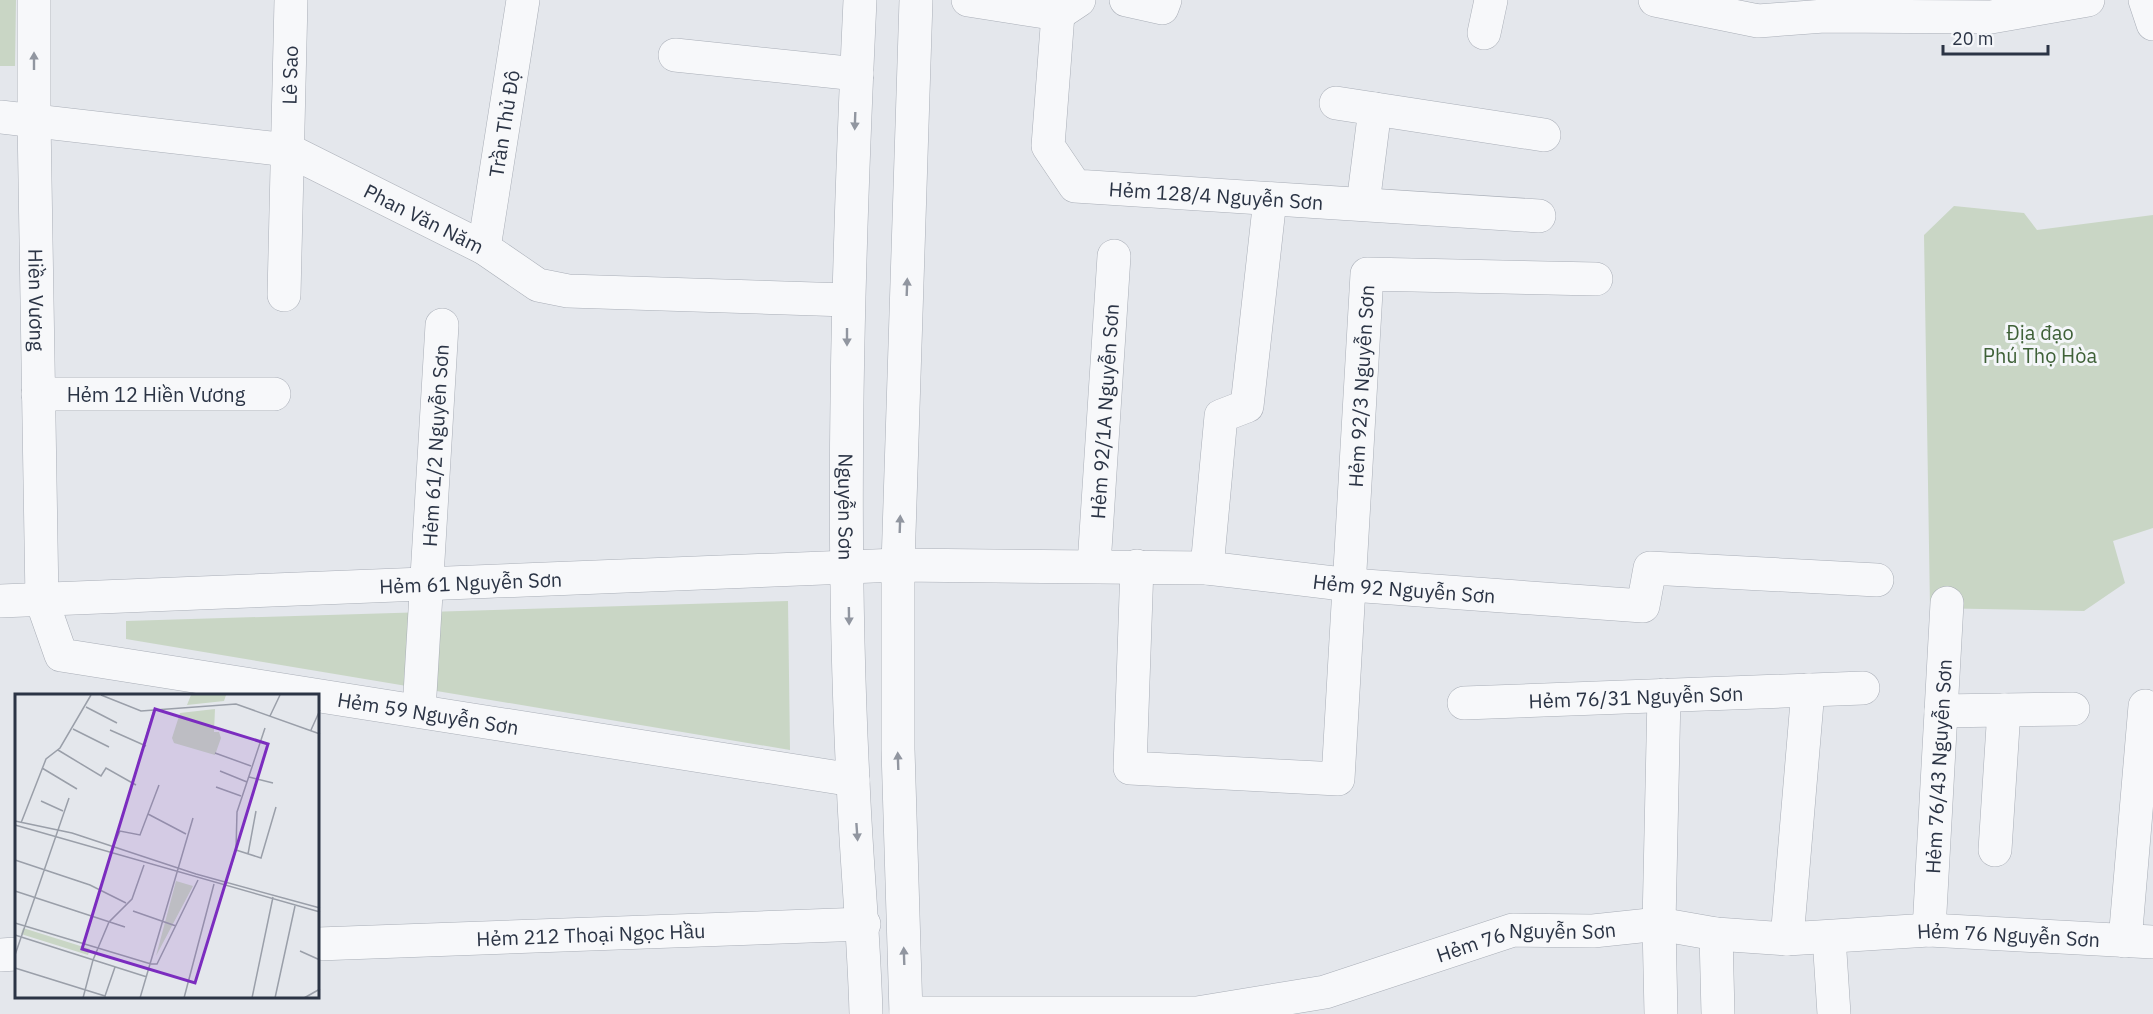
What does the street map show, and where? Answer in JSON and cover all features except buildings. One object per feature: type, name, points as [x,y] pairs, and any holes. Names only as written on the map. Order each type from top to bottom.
[{"type":"street","name":"Hiền Vương","points":[[34,0],[42,601]]},
{"type":"street","name":"Lê Sao","points":[[284,295],[291,0]]},
{"type":"street","name":"Trần Thủ Độ","points":[[484,248],[523,0]]},
{"type":"street","name":"Nguyễn Sơn","points":[[860,0],[847,300],[848,565],[853,780],[864,924],[866,1014]]},
{"type":"street","points":[[906,1013],[898,749],[898,565],[916,0]]},
{"type":"street","points":[[968,0],[1068,7]]},
{"type":"street","points":[[1126,0],[1162,8],[1165,0]]},
{"type":"street","points":[[1484,33],[1491,0]]},
{"type":"street","points":[[1655,0],[1758,21],[1825,8],[1991,17],[2088,0]]},
{"type":"street","points":[[2145,0],[2153,24]]},
{"type":"street","name":"Hẻm 128/4 Nguyễn Sơn","points":[[1068,7],[1048,146],[1075,186],[1539,216]]},
{"type":"street","points":[[675,55],[857,74]]},
{"type":"street","points":[[1336,103],[1545,135]]},
{"type":"street","points":[[1363,204],[1375,109]]},
{"type":"street","name":"Phan Văn Năm","points":[[0,117],[34,119],[288,150],[484,248],[537,285],[568,291],[847,300]]},
{"type":"street","points":[[1207,568],[1221,416],[1247,406],[1270,199]]},
{"type":"street","name":"Hẻm 92/1A Nguyễn Sơn","points":[[1094,566],[1114,256]]},
{"type":"street","name":"Hẻm 92/3 Nguyễn Sơn","points":[[1350,585],[1367,274],[1596,279]]},
{"type":"street","name":"Hẻm 61/2 Nguyễn Sơn","points":[[419,711],[442,325]]},
{"type":"street","name":"Hẻm 12 Hiền Vương","points":[[38,394],[274,394]]},
{"type":"street","name":"Hẻm 61 Nguyễn Sơn","points":[[0,601],[848,565],[898,565]]},
{"type":"street","name":"Hẻm 92 Nguyễn Sơn","points":[[898,565],[1207,568],[1350,585],[1643,606],[1650,568],[1876,580]]},
{"type":"street","points":[[1137,566],[1130,768],[1338,779],[1350,585]]},
{"type":"street","name":"Hẻm 59 Nguyễn Sơn","points":[[42,601],[61,655],[310,694]]},
{"type":"street","name":"Hẻm 76/43 Nguyễn Sơn","points":[[1929,930],[1947,603]]},
{"type":"street","name":"Hẻm 76/31 Nguyễn Sơn","points":[[1464,703],[1863,688]]},
{"type":"street","points":[[1787,939],[1808,690]]},
{"type":"street","points":[[1661,1014],[1659,924],[1664,695]]},
{"type":"street","name":"Hẻm 59 Nguyễn Sơn","points":[[320,696],[853,780]]},
{"type":"street","points":[[2139,942],[2145,706]]},
{"type":"street","points":[[1941,711],[2073,709]]},
{"type":"street","points":[[1995,850],[2004,710]]},
{"type":"street","name":"Hẻm 212 Thoại Ngọc Hầu","points":[[320,944],[864,924]]},
{"type":"street","name":"Hẻm 76 Nguyễn Sơn","points":[[906,1013],[1197,1013],[1325,992],[1513,930],[1593,931],[1659,924],[1716,934],[1787,939],[1929,930],[2139,942]]},
{"type":"street","points":[[1716,934],[1718,1014]]},
{"type":"street","points":[[1829,937],[1834,1014]]},
{"type":"street","points":[[0,955],[15,954]]},
{"type":"green space","points":[[0,0],[16,0],[15,66],[0,66]]},
{"type":"green space","name":"Địa đạo Phú Thọ Hòa","points":[[1954,206],[2024,213],[2037,230],[2153,215],[2153,528],[2113,541],[2125,583],[2084,611],[1930,608],[1924,235]]},
{"type":"green space","points":[[788,601],[790,750],[126,639],[126,621]]}]
